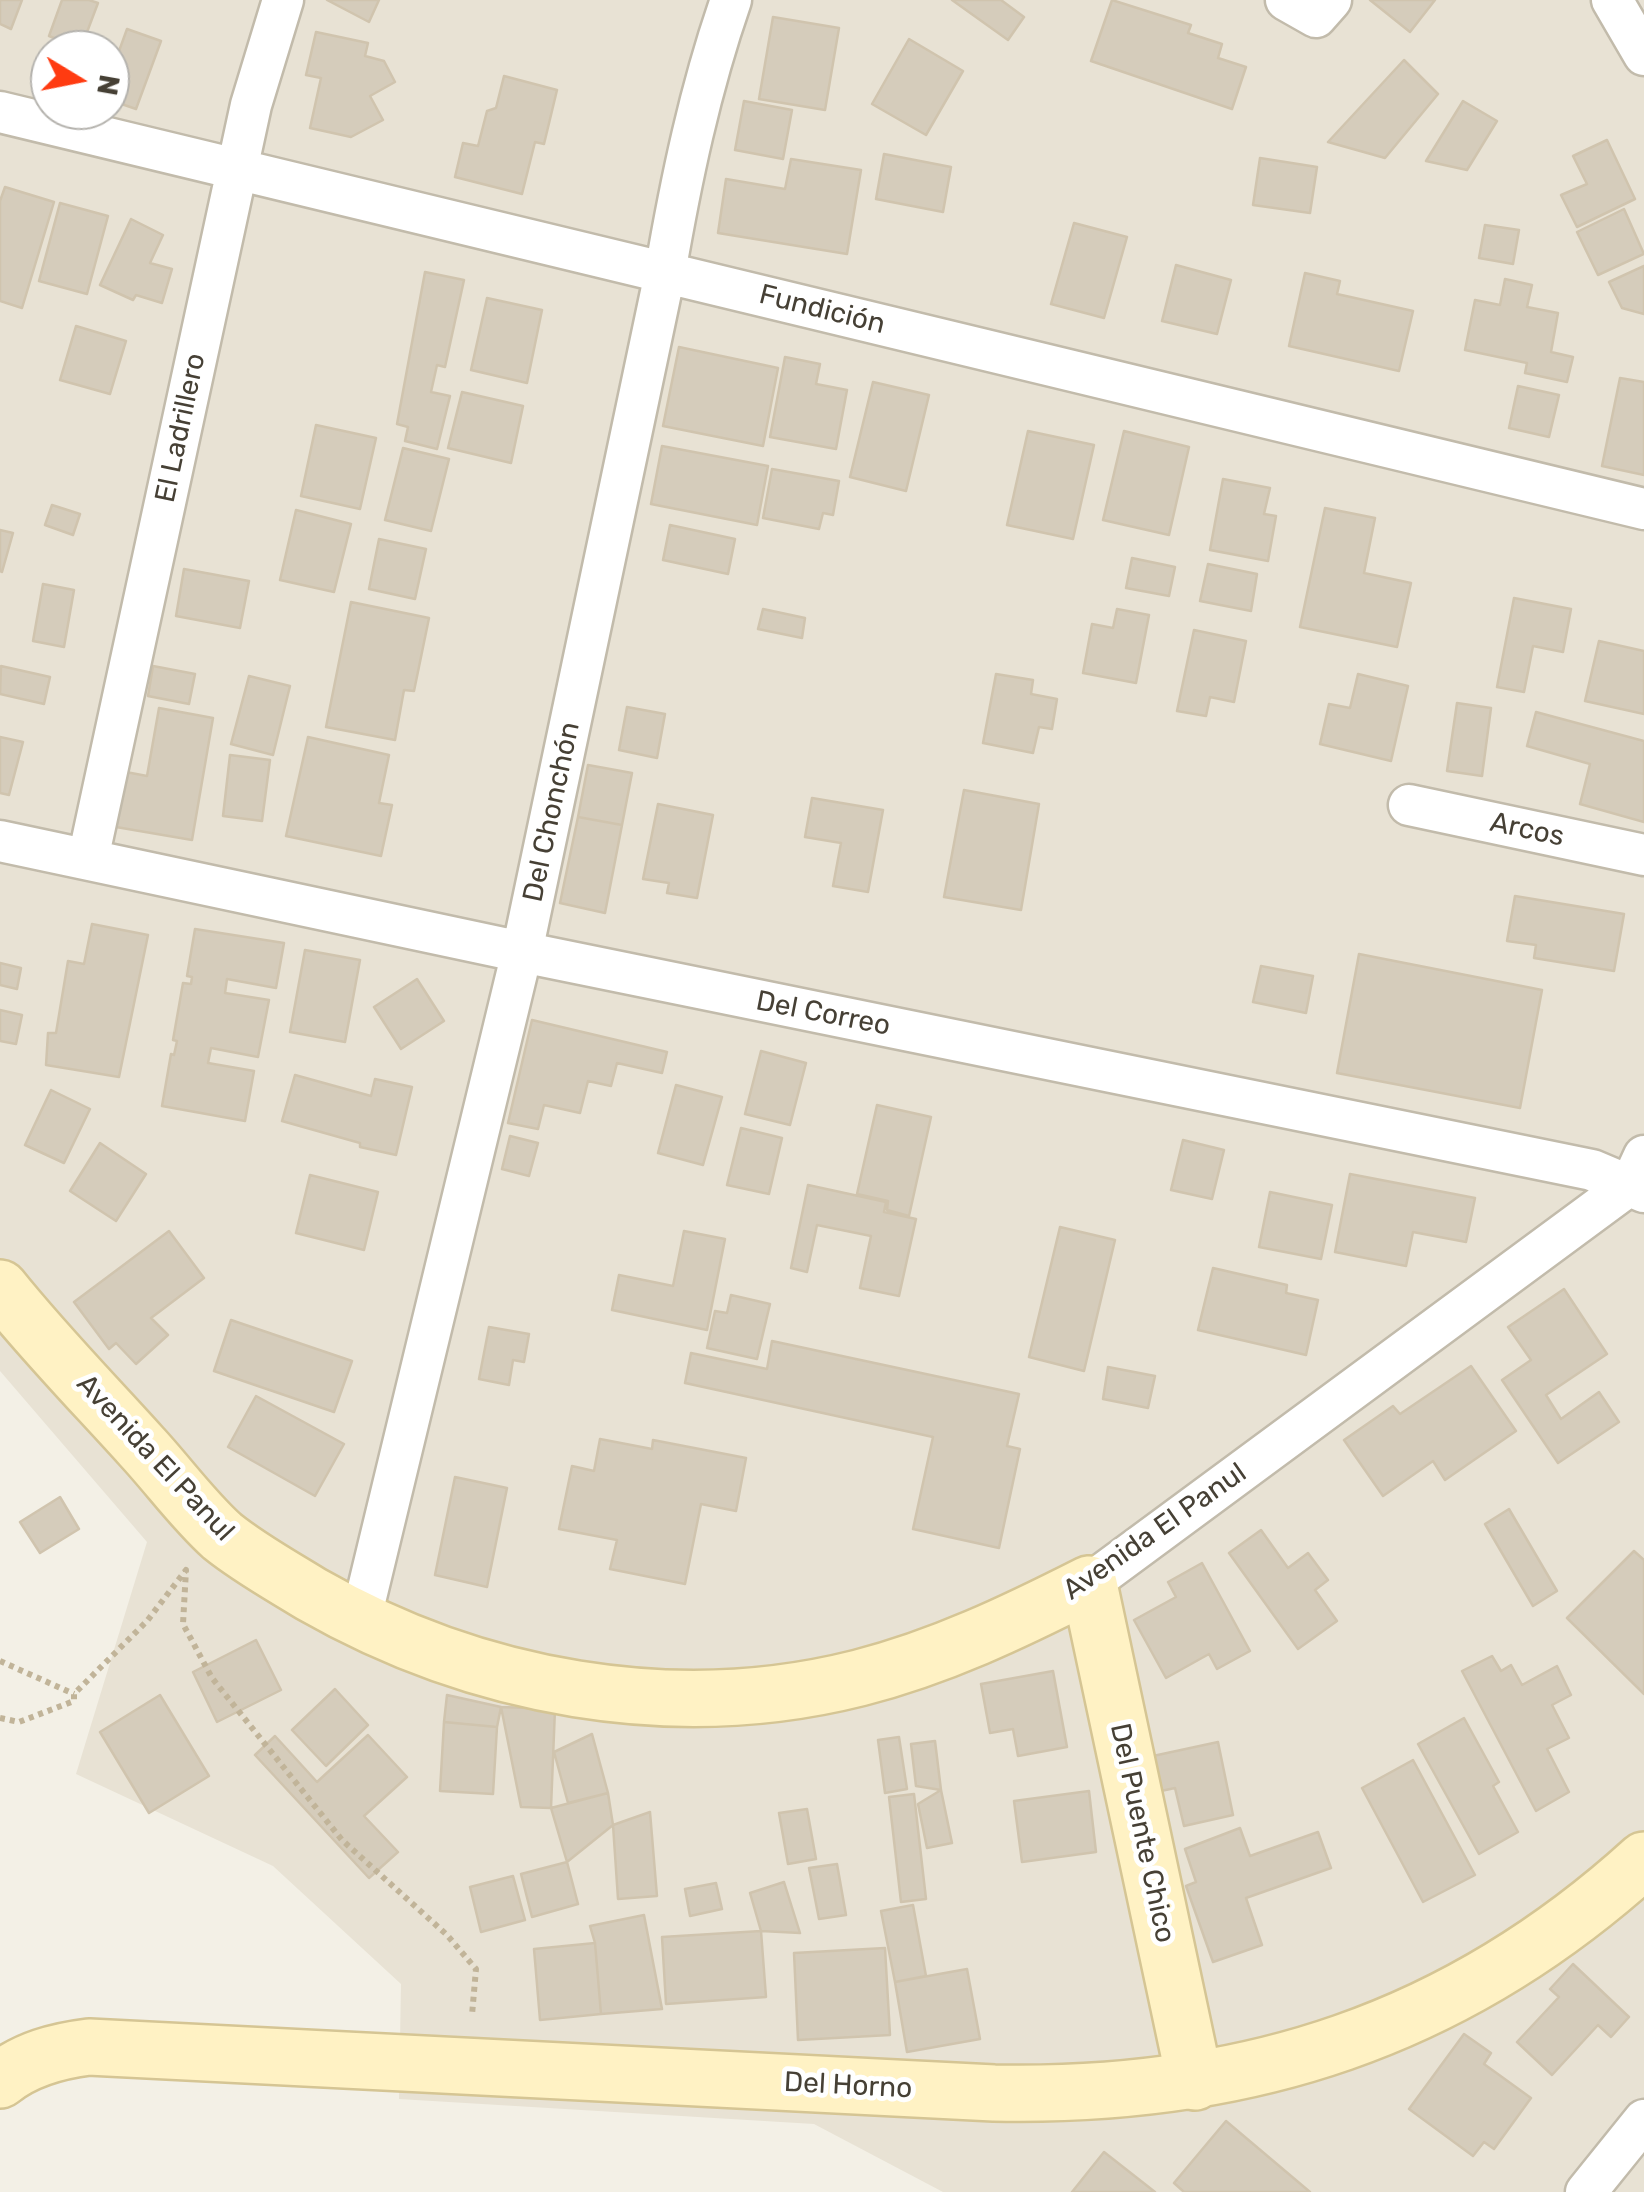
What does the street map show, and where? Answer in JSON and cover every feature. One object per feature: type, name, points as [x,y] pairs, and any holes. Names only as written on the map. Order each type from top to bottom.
[{"type":"street","name":"El Ladrillero","points":[[88,859],[251,105],[284,0]]},
{"type":"street","name":"Del Chonchón","points":[[360,1622],[522,952],[693,129],[731,0]]},
{"type":"street","points":[[1286,0],[1316,18],[1331,0]]},
{"type":"street","points":[[1612,0],[1644,55]]},
{"type":"street","name":"Fundición","points":[[0,112],[1644,509]]},
{"type":"street","name":"Arcos","points":[[1409,805],[1644,855]]},
{"type":"street","name":"Del Correo","points":[[0,841],[522,952],[1640,1177]]},
{"type":"street","name":"Avenida El Panul","points":[[0,1288],[222,1536],[360,1622],[426,1650],[548,1684],[639,1696],[711,1698],[783,1692],[856,1679],[926,1659],[994,1632],[1089,1584],[1640,1177]]},
{"type":"street","name":"Del Puente Chico","points":[[1089,1584],[1195,2082]]},
{"type":"street","name":"Del Horno","points":[[0,2080],[32,2061],[60,2051],[90,2048],[1061,2094],[1128,2091],[1260,2068],[1325,2050],[1401,2020],[1475,1984],[1544,1942],[1644,1860]]},
{"type":"street","points":[[1586,2192],[1644,2120]]},
{"type":"path","points":[[0,1718],[19,1722],[74,1700],[74,1694],[147,1621],[186,1570],[183,1624],[212,1678],[342,1840],[447,1935],[476,1969],[469,2066]]},
{"type":"path","points":[[0,1661],[74,1694]]},
{"type":"shaded area","points":[[0,0],[1644,0],[1644,2192],[943,2192],[814,2124],[399,2099],[401,1984],[273,1866],[76,1774],[147,1542],[0,1371]]},
{"type":"building","points":[[0,0],[22,0],[11,29],[0,24]]},
{"type":"building","points":[[62,0],[98,3],[88,30],[51,30]]},
{"type":"building","points":[[327,0],[379,0],[369,22]]},
{"type":"building","points":[[952,0],[1001,0],[1024,17],[1008,40]]},
{"type":"building","points":[[1112,0],[1191,25],[1188,33],[1222,44],[1218,58],[1246,67],[1232,109],[1091,61]]},
{"type":"building","points":[[1370,0],[1435,0],[1410,32]]},
{"type":"building","points":[[773,17],[839,28],[825,110],[759,99]]},
{"type":"building","points":[[130,30],[161,41],[136,109],[130,107]]},
{"type":"building","points":[[316,32],[368,43],[365,56],[384,61],[395,82],[370,96],[383,120],[351,137],[310,128],[321,78],[306,75]]},
{"type":"building","points":[[909,39],[963,71],[926,135],[872,104]]},
{"type":"building","points":[[1404,60],[1438,94],[1385,158],[1328,142]]},
{"type":"building","points":[[504,76],[557,90],[544,144],[535,142],[522,194],[455,177],[463,143],[478,146],[487,111],[496,108]]},
{"type":"building","points":[[744,101],[792,110],[783,159],[735,150]]},
{"type":"building","points":[[1463,101],[1497,121],[1467,170],[1426,161]]},
{"type":"building","points":[[1607,140],[1635,199],[1577,227],[1561,195],[1587,184],[1573,156]]},
{"type":"building","points":[[884,154],[951,167],[943,212],[876,199]]},
{"type":"building","points":[[1260,158],[1317,167],[1310,213],[1253,205]]},
{"type":"building","points":[[791,159],[861,170],[847,254],[718,233],[726,179],[785,189]]},
{"type":"building","points":[[5,187],[54,202],[22,308],[0,301],[0,201]]},
{"type":"building","points":[[60,203],[108,216],[87,294],[39,281]]},
{"type":"building","points":[[1624,209],[1644,254],[1598,275],[1577,232]]},
{"type":"building","points":[[131,219],[163,235],[150,263],[172,269],[162,303],[136,295],[133,300],[100,285]]},
{"type":"building","points":[[1074,223],[1127,237],[1104,318],[1051,304]]},
{"type":"building","points":[[1485,225],[1519,230],[1513,264],[1479,258]]},
{"type":"building","points":[[1176,265],[1231,280],[1217,334],[1162,321]]},
{"type":"building","points":[[1644,266],[1644,314],[1622,308],[1609,282]]},
{"type":"building","points":[[425,272],[464,280],[445,367],[437,365],[431,392],[450,396],[437,449],[405,441],[408,427],[397,424]]},
{"type":"building","points":[[1305,273],[1340,281],[1337,294],[1413,311],[1399,371],[1289,346]]},
{"type":"building","points":[[1505,279],[1532,285],[1527,307],[1558,313],[1551,352],[1573,357],[1567,382],[1525,373],[1527,363],[1465,350],[1475,300],[1500,305]]},
{"type":"building","points":[[487,298],[542,310],[527,383],[471,370]]},
{"type":"building","points":[[76,326],[126,341],[110,394],[60,380]]},
{"type":"building","points":[[679,347],[778,368],[763,446],[663,426]]},
{"type":"building","points":[[785,357],[820,364],[816,384],[847,390],[836,449],[770,437]]},
{"type":"building","points":[[1620,378],[1644,382],[1644,475],[1602,466]]},
{"type":"building","points":[[873,382],[929,395],[906,491],[850,477]]},
{"type":"building","points":[[1518,386],[1559,395],[1549,437],[1509,428]]},
{"type":"building","points":[[462,392],[523,406],[511,463],[448,448]]},
{"type":"building","points":[[316,425],[376,438],[360,509],[301,496]]},
{"type":"building","points":[[1028,431],[1094,445],[1073,539],[1007,525]]},
{"type":"building","points":[[1124,431],[1189,447],[1169,535],[1103,520]]},
{"type":"building","points":[[662,446],[768,466],[757,525],[651,504]]},
{"type":"building","points":[[403,448],[449,459],[431,531],[385,520]]},
{"type":"building","points":[[772,469],[839,481],[833,515],[823,513],[819,529],[763,518]]},
{"type":"building","points":[[1223,479],[1270,488],[1264,514],[1276,516],[1268,561],[1210,550]]},
{"type":"building","points":[[52,505],[80,514],[73,535],[45,525]]},
{"type":"building","points":[[1325,508],[1375,518],[1364,573],[1411,583],[1397,647],[1300,627]]},
{"type":"building","points":[[296,510],[351,524],[334,592],[280,580]]},
{"type":"building","points":[[670,525],[735,539],[728,574],[663,560]]},
{"type":"building","points":[[0,530],[13,533],[2,572],[0,571]]},
{"type":"building","points":[[379,539],[426,549],[415,599],[369,589]]},
{"type":"building","points":[[1132,558],[1175,567],[1169,596],[1126,588]]},
{"type":"building","points":[[1208,564],[1257,574],[1251,611],[1200,601]]},
{"type":"building","points":[[184,569],[249,581],[240,628],[176,616]]},
{"type":"building","points":[[43,584],[74,590],[64,647],[33,641]]},
{"type":"building","points":[[1514,598],[1571,609],[1563,652],[1533,646],[1524,692],[1497,687]]},
{"type":"building","points":[[351,602],[429,618],[414,691],[404,690],[395,740],[326,727]]},
{"type":"building","points":[[763,609],[805,618],[802,638],[758,629]]},
{"type":"building","points":[[1117,609],[1149,615],[1136,683],[1083,673],[1092,624],[1113,628]]},
{"type":"building","points":[[1194,630],[1246,641],[1234,702],[1210,697],[1206,716],[1177,711]]},
{"type":"building","points":[[1599,641],[1644,651],[1644,714],[1585,701]]},
{"type":"building","points":[[1,666],[50,677],[44,704],[0,694]]},
{"type":"building","points":[[153,666],[195,674],[189,704],[148,696]]},
{"type":"building","points":[[996,674],[1033,680],[1031,694],[1057,699],[1052,729],[1039,727],[1033,753],[983,743]]},
{"type":"building","points":[[1358,674],[1408,686],[1391,761],[1320,744],[1329,704],[1350,708]]},
{"type":"building","points":[[249,676],[290,686],[273,755],[231,744]]},
{"type":"building","points":[[1457,703],[1491,708],[1482,776],[1447,771]]},
{"type":"building","points":[[627,707],[665,714],[657,758],[619,750]]},
{"type":"building","points":[[159,708],[213,718],[192,840],[116,827],[126,772],[147,776]]},
{"type":"building","points":[[1536,712],[1644,741],[1644,822],[1580,804],[1590,764],[1527,746]]},
{"type":"building","points":[[0,737],[23,742],[9,795],[0,793]]},
{"type":"building","points":[[308,737],[389,755],[379,803],[392,805],[381,856],[286,836]]},
{"type":"building","points":[[230,755],[270,760],[262,821],[223,816]]},
{"type":"building","points":[[588,765],[632,773],[622,825],[578,817]]},
{"type":"building","points":[[964,790],[1039,804],[1021,910],[944,897]]},
{"type":"building","points":[[812,798],[883,810],[868,892],[833,886],[841,843],[805,837]]},
{"type":"building","points":[[658,804],[713,815],[697,898],[667,893],[669,883],[643,879]]},
{"type":"building","points":[[578,817],[622,825],[605,913],[560,903]]},
{"type":"building","points":[[1515,896],[1624,914],[1614,971],[1534,958],[1536,945],[1507,941]]},
{"type":"building","points":[[92,924],[148,935],[119,1077],[46,1065],[48,1033],[56,1033],[68,961],[84,964]]},
{"type":"building","points":[[195,929],[284,943],[276,988],[227,979],[225,993],[269,1000],[258,1057],[211,1048],[208,1063],[254,1071],[245,1121],[162,1106],[177,1041],[173,1040],[183,983],[191,984],[192,977],[187,976]]},
{"type":"building","points":[[305,950],[360,960],[345,1042],[290,1032]]},
{"type":"building","points":[[1359,954],[1542,990],[1520,1108],[1337,1073]]},
{"type":"building","points":[[0,963],[21,968],[17,989],[0,985]]},
{"type":"building","points":[[1261,966],[1313,976],[1306,1013],[1253,1002]]},
{"type":"building","points":[[417,979],[444,1021],[401,1049],[374,1007]]},
{"type":"building","points":[[0,1010],[22,1015],[16,1044],[0,1041]]},
{"type":"building","points":[[532,1020],[667,1052],[662,1073],[617,1063],[611,1086],[588,1081],[580,1113],[544,1105],[538,1129],[508,1123]]},
{"type":"building","points":[[761,1051],[806,1063],[790,1125],[745,1114]]},
{"type":"building","points":[[295,1075],[371,1096],[375,1079],[412,1087],[396,1155],[282,1121]]},
{"type":"building","points":[[676,1085],[722,1097],[703,1165],[658,1153]]},
{"type":"building","points":[[51,1090],[90,1109],[64,1163],[25,1145]]},
{"type":"building","points":[[877,1105],[931,1117],[909,1216],[887,1210],[888,1201],[857,1194]]},
{"type":"building","points":[[741,1128],[782,1138],[769,1194],[727,1185]]},
{"type":"building","points":[[510,1136],[538,1143],[529,1176],[502,1169]]},
{"type":"building","points":[[1183,1140],[1224,1150],[1212,1199],[1171,1190]]},
{"type":"building","points":[[100,1143],[146,1174],[116,1221],[70,1191]]},
{"type":"building","points":[[1350,1174],[1475,1198],[1466,1242],[1413,1232],[1406,1266],[1335,1252]]},
{"type":"building","points":[[310,1175],[378,1192],[364,1250],[296,1233]]},
{"type":"building","points":[[808,1185],[886,1202],[884,1212],[916,1219],[899,1296],[860,1288],[871,1236],[817,1225],[807,1272],[791,1268]]},
{"type":"building","points":[[1270,1192],[1332,1205],[1321,1259],[1259,1247]]},
{"type":"building","points":[[1060,1227],[1115,1240],[1084,1371],[1029,1357]]},
{"type":"building","points":[[169,1231],[204,1278],[151,1318],[168,1335],[136,1364],[116,1343],[109,1349],[74,1302]]},
{"type":"building","points":[[684,1231],[725,1239],[707,1330],[612,1310],[619,1275],[673,1286]]},
{"type":"building","points":[[1213,1268],[1287,1285],[1286,1293],[1318,1300],[1306,1355],[1198,1330]]},
{"type":"building","points":[[1564,1289],[1607,1354],[1546,1395],[1561,1419],[1599,1392],[1619,1422],[1558,1463],[1502,1380],[1531,1360],[1508,1327]]},
{"type":"building","points":[[731,1295],[770,1304],[757,1359],[707,1348],[715,1311],[727,1313]]},
{"type":"building","points":[[231,1320],[352,1361],[334,1412],[214,1371]]},
{"type":"building","points":[[489,1327],[529,1334],[524,1362],[513,1360],[509,1385],[479,1379]]},
{"type":"building","points":[[772,1341],[1019,1394],[1007,1446],[1020,1449],[999,1548],[913,1529],[933,1437],[685,1383],[691,1353],[767,1369]]},
{"type":"building","points":[[1471,1366],[1516,1431],[1445,1480],[1433,1461],[1383,1496],[1344,1440],[1393,1406],[1400,1414]]},
{"type":"building","points":[[1108,1367],[1155,1376],[1148,1408],[1103,1399]]},
{"type":"building","points":[[256,1396],[344,1444],[315,1496],[228,1447]]},
{"type":"building","points":[[600,1439],[652,1449],[653,1440],[746,1458],[736,1511],[701,1504],[685,1584],[610,1569],[617,1540],[559,1529],[572,1466],[594,1471]]},
{"type":"building","points":[[455,1477],[507,1488],[487,1587],[435,1575]]},
{"type":"building","points":[[60,1497],[79,1529],[40,1553],[20,1522]]},
{"type":"building","points":[[1509,1509],[1557,1591],[1533,1606],[1485,1524]]},
{"type":"building","points":[[1261,1530],[1288,1568],[1308,1553],[1328,1580],[1315,1590],[1337,1621],[1298,1649],[1229,1553]]},
{"type":"building","points":[[1634,1551],[1644,1560],[1644,1694],[1567,1618]]},
{"type":"building","points":[[1202,1563],[1250,1651],[1217,1669],[1209,1654],[1166,1678],[1134,1620],[1176,1597],[1168,1582]]},
{"type":"building","points":[[256,1640],[281,1690],[217,1722],[193,1672]]},
{"type":"building","points":[[1492,1656],[1501,1671],[1511,1665],[1522,1685],[1557,1666],[1571,1695],[1552,1705],[1569,1738],[1547,1749],[1569,1792],[1536,1811],[1462,1671]]},
{"type":"building","points":[[1053,1671],[1067,1747],[1018,1756],[1013,1729],[990,1733],[981,1684]]},
{"type":"building","points":[[335,1689],[368,1725],[326,1766],[292,1730]]},
{"type":"building","points":[[160,1695],[209,1776],[149,1813],[100,1732]]},
{"type":"building","points":[[447,1695],[501,1707],[497,1727],[444,1722]]},
{"type":"building","points":[[501,1707],[555,1709],[551,1808],[521,1807]]},
{"type":"building","points":[[1464,1718],[1499,1782],[1493,1786],[1518,1832],[1479,1854],[1418,1744]]},
{"type":"building","points":[[444,1722],[497,1727],[493,1794],[440,1791]]},
{"type":"building","points":[[592,1734],[608,1793],[568,1803],[554,1752]]},
{"type":"building","points":[[368,1735],[407,1777],[364,1816],[398,1852],[369,1878],[255,1755],[275,1736],[317,1782]]},
{"type":"building","points":[[899,1737],[907,1789],[885,1793],[878,1740]]},
{"type":"building","points":[[935,1741],[941,1790],[916,1786],[911,1744]]},
{"type":"building","points":[[1218,1742],[1233,1815],[1184,1826],[1175,1788],[1161,1791],[1153,1756]]},
{"type":"building","points":[[1413,1760],[1475,1875],[1423,1902],[1362,1788]]},
{"type":"building","points":[[941,1790],[952,1843],[927,1848],[918,1804]]},
{"type":"building","points":[[1089,1791],[1096,1852],[1022,1862],[1014,1801]]},
{"type":"building","points":[[608,1793],[613,1825],[567,1862],[551,1808]]},
{"type":"building","points":[[914,1794],[926,1899],[901,1902],[889,1797]]},
{"type":"building","points":[[807,1809],[816,1859],[788,1864],[779,1813]]},
{"type":"building","points":[[650,1812],[657,1896],[618,1899],[613,1825]]},
{"type":"building","points":[[1240,1828],[1250,1856],[1318,1832],[1331,1868],[1246,1898],[1262,1945],[1213,1962],[1186,1886],[1196,1882],[1185,1849]]},
{"type":"building","points":[[567,1862],[578,1904],[532,1917],[521,1874]]},
{"type":"building","points":[[837,1864],[846,1915],[819,1919],[809,1868]]},
{"type":"building","points":[[513,1876],[525,1920],[481,1932],[470,1887]]},
{"type":"building","points":[[784,1882],[800,1933],[761,1931],[750,1893]]},
{"type":"building","points":[[716,1883],[722,1909],[690,1916],[685,1889]]},
{"type":"building","points":[[913,1905],[926,1976],[895,1982],[881,1911]]},
{"type":"building","points":[[644,1915],[662,2009],[601,2014],[590,1926]]},
{"type":"building","points":[[761,1931],[766,1997],[666,2004],[662,1937]]},
{"type":"building","points":[[595,1943],[601,2014],[540,2020],[534,1949]]},
{"type":"building","points":[[885,1948],[890,2035],[798,2040],[794,1953]]},
{"type":"building","points":[[1573,1964],[1629,2017],[1611,2037],[1598,2025],[1552,2075],[1517,2042],[1559,1997],[1550,1989]]},
{"type":"building","points":[[967,1969],[980,2039],[907,2052],[895,1982]]},
{"type":"building","points":[[1464,2034],[1491,2053],[1484,2064],[1531,2098],[1494,2149],[1484,2142],[1473,2156],[1409,2109]]},
{"type":"building","points":[[1226,2121],[1310,2192],[1184,2192],[1174,2183]]},
{"type":"building","points":[[1104,2152],[1155,2192],[1072,2192]]}]
